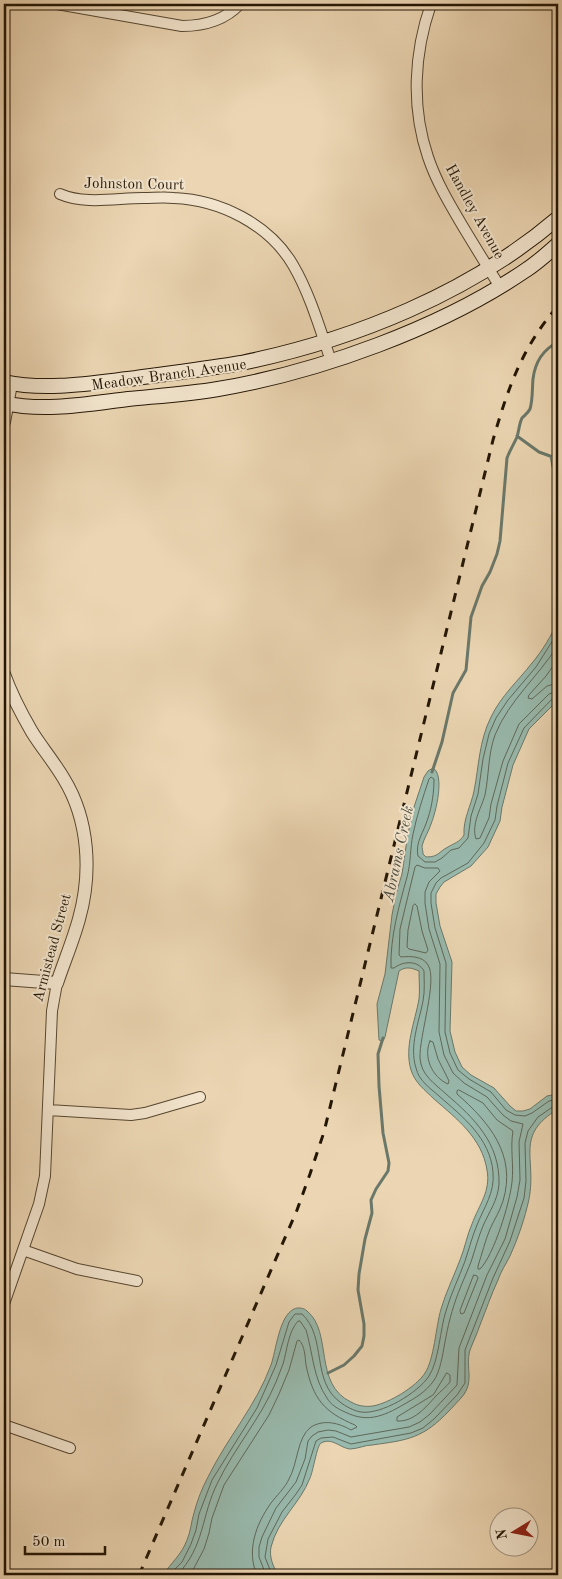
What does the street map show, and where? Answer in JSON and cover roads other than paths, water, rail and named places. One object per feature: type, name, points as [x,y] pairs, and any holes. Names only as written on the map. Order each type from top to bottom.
[{"type":"main road","name":"Meadow Branch Avenue","points":[[7,383],[72,385],[201,370],[243,362],[324,341],[404,312],[453,289],[488,269],[558,218]]},
{"type":"main road","name":"Meadow Branch Avenue","points":[[5,404],[49,407],[192,392],[258,380],[332,361],[423,326],[462,307],[527,270],[558,244]]},
{"type":"street","points":[[57,4],[182,26],[194,26],[212,22],[224,17],[240,4]]},
{"type":"street","name":"Handley Avenue","points":[[431,4],[424,24],[417,71],[418,114],[422,135],[437,179],[500,287]]},
{"type":"street","name":"Johnston Court","points":[[60,194],[82,200],[146,198],[189,200],[214,205],[252,223],[266,234],[292,263],[300,278],[332,361]]},
{"type":"street","points":[[4,422],[7,383]]},
{"type":"street","name":"Armistead Street","points":[[4,674],[20,711],[65,781],[76,807],[86,848],[87,865],[84,900],[75,933],[57,983],[52,1011],[43,1189],[4,1304]]},
{"type":"street","points":[[4,979],[57,983]]},
{"type":"street","points":[[48,1110],[131,1115],[145,1113],[200,1097]]},
{"type":"street","points":[[23,1250],[77,1269],[137,1281]]},
{"type":"street","points":[[4,1425],[70,1448]]},
{"type":"water","points":[[550,456],[558,456],[558,546],[553,518],[557,492]]},
{"type":"water","points":[[558,621],[558,698],[529,729],[513,765],[500,821],[488,847],[471,866],[444,882],[436,894],[440,926],[452,962],[450,1031],[455,1052],[462,1067],[471,1075],[494,1088],[516,1111],[530,1109],[547,1096],[558,1094],[558,1109],[544,1119],[532,1138],[530,1148],[531,1184],[529,1199],[516,1242],[499,1277],[470,1350],[468,1363],[469,1380],[466,1391],[440,1420],[415,1436],[353,1449],[329,1441],[321,1443],[306,1487],[274,1537],[271,1554],[278,1575],[163,1575],[185,1545],[206,1481],[265,1380],[281,1326],[289,1313],[296,1308],[303,1309],[315,1320],[320,1332],[327,1371],[332,1383],[339,1394],[356,1404],[373,1406],[394,1398],[415,1384],[428,1367],[433,1352],[441,1309],[462,1255],[470,1228],[484,1198],[488,1178],[484,1159],[474,1139],[460,1122],[421,1086],[411,1070],[409,1043],[419,999],[419,971],[404,968],[399,971],[385,1037],[383,1041],[379,1040],[377,1004],[385,974],[392,915],[402,874],[414,807],[424,777],[433,768],[437,772],[439,786],[435,811],[422,846],[423,854],[426,857],[430,857],[458,841],[464,835],[487,726],[495,709],[505,695],[540,653]]},
{"type":"waterway","name":"Abrams Creek","points":[[432,772],[442,742],[453,693],[466,670],[471,617],[482,586],[497,554],[500,541],[507,458],[517,437],[522,418],[530,409],[534,373],[538,362],[548,348],[558,342]]},
{"type":"waterway","points":[[517,436],[539,452],[550,456]]},
{"type":"waterway","name":"Abrams Creek","points":[[328,1373],[344,1365],[354,1356],[362,1346],[364,1336],[364,1324],[358,1290],[359,1274],[372,1213],[371,1200],[388,1171],[389,1163],[383,1133],[379,1086],[378,1054],[383,1038]]},
{"type":"railway","points":[[139,1575],[297,1210],[324,1132],[493,440],[504,403],[518,369],[545,321],[558,306]]}]
